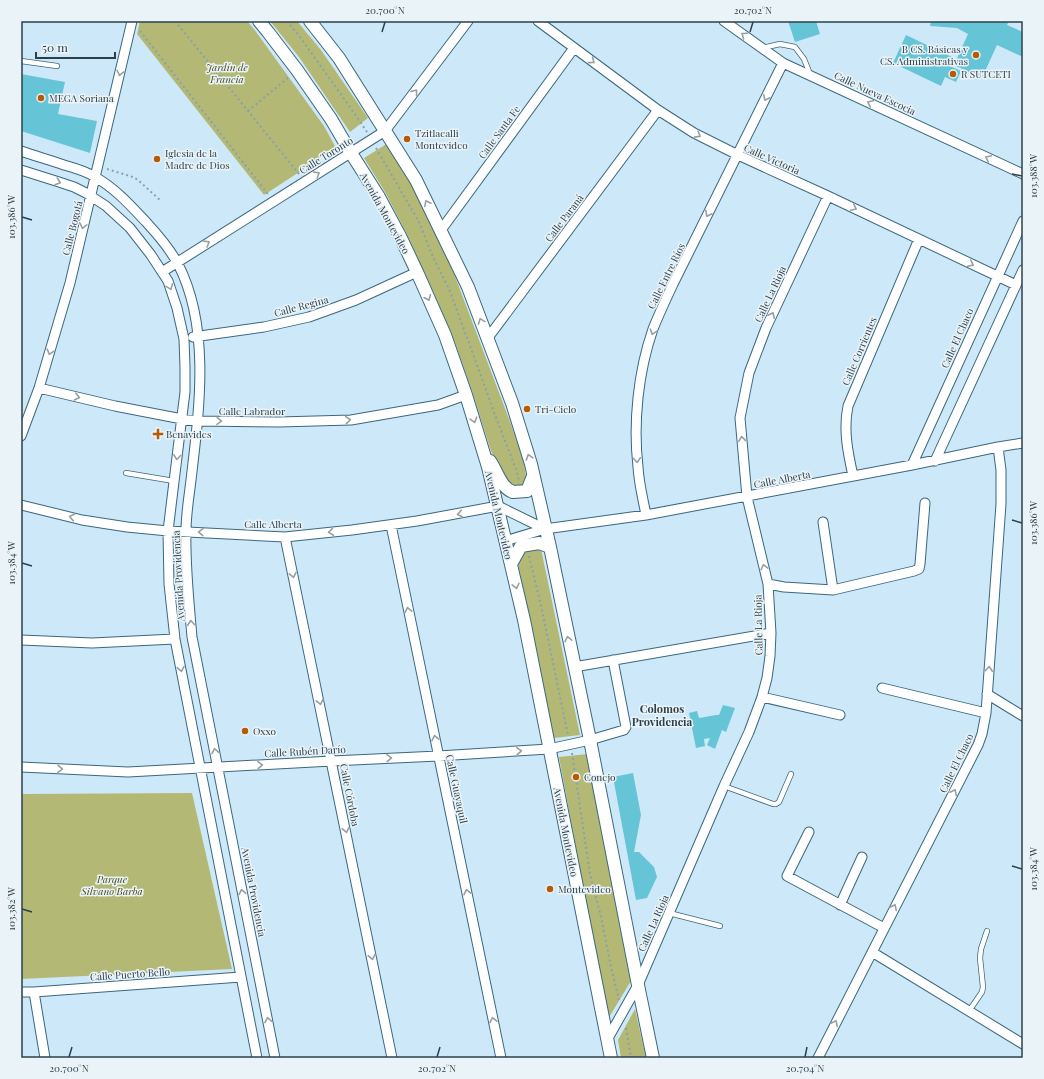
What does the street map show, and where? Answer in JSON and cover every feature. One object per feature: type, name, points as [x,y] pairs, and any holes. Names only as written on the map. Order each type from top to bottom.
[{"type":"street","name":"Calle Bogotá","points":[[21,436],[39,388],[70,283],[132,21]]},
{"type":"street","name":"Avenida Montevideo","points":[[259,21],[297,70],[330,119],[379,198],[400,236],[417,272],[444,335],[466,395],[498,506],[524,620],[611,1058]]},
{"type":"street","points":[[310,21],[339,58],[416,180],[468,287],[512,403],[531,464],[550,547],[653,1058]]},
{"type":"street","name":"Calle Toronto","points":[[162,272],[385,131],[468,21]]},
{"type":"street","name":"Calle Victoria","points":[[538,21],[658,110],[694,133],[1016,285]]},
{"type":"street","name":"Calle Nueva Escocia","points":[[724,21],[783,63],[1022,172]]},
{"type":"street","name":"Calle Santa Fe","points":[[441,230],[574,48]]},
{"type":"street","name":"Calle Entre Ríos","points":[[646,515],[638,473],[636,443],[638,395],[647,350],[653,330],[662,306],[783,63]]},
{"type":"street","name":"Calle Paraná","points":[[487,339],[658,110]]},
{"type":"street","name":"Avenida Providencia","points":[[21,151],[95,176],[116,191],[154,230],[177,262],[186,281],[194,312],[198,336],[200,364],[198,421],[186,531],[187,582],[192,637],[275,1058]]},
{"type":"street","name":"Avenida Providencia","points":[[21,170],[74,187],[106,206],[130,228],[151,255],[168,281],[177,308],[184,339],[185,392],[168,531],[169,584],[175,639],[257,1058]]},
{"type":"street","name":"Calle La Rioja","points":[[607,1040],[638,985],[749,732],[762,697],[767,678],[771,633],[768,584],[748,496],[740,418],[749,373],[766,328],[828,196]]},
{"type":"street","name":"Calle El Chaco","points":[[912,466],[1023,220]]},
{"type":"street","name":"Calle Corrientes","points":[[853,476],[846,435],[846,416],[848,406],[919,239]]},
{"type":"street","points":[[935,461],[1023,270]]},
{"type":"street","name":"Calle Regina","points":[[184,339],[264,327],[309,317],[356,300],[417,272]]},
{"type":"street","name":"Calle Labrador","points":[[39,388],[115,406],[198,421],[279,422],[351,420],[438,405],[466,395]]},
{"type":"street","name":"Calle Alberta","points":[[505,541],[545,529],[646,515],[912,466],[1023,443]]},
{"type":"street","name":"Calle El Chaco","points":[[818,1058],[978,745],[982,734],[986,713],[1001,504],[1001,470],[998,447]]},
{"type":"street","points":[[483,450],[495,467],[505,488],[511,492],[527,491],[533,476]]},
{"type":"street","points":[[768,584],[784,587],[833,590],[914,572],[919,569],[920,564],[926,503]]},
{"type":"street","name":"Calle Alberta","points":[[21,505],[90,521],[127,527],[168,531],[285,537],[433,519],[498,506]]},
{"type":"street","points":[[498,506],[545,529]]},
{"type":"street","points":[[823,522],[833,590]]},
{"type":"street","name":"Calle Guayaquil","points":[[390,525],[501,1058]]},
{"type":"street","name":"Calle Córdoba","points":[[285,537],[392,1058]]},
{"type":"street","points":[[511,564],[521,546],[539,543],[550,547]]},
{"type":"street","points":[[574,667],[771,633]]},
{"type":"street","points":[[21,640],[92,643],[175,639]]},
{"type":"street","name":"Calle Rubén Darío","points":[[21,767],[128,772],[549,749],[590,740],[624,730],[626,727],[613,660]]},
{"type":"street","points":[[882,688],[986,713]]},
{"type":"street","points":[[987,694],[1023,716]]},
{"type":"street","points":[[762,697],[840,715]]},
{"type":"street","points":[[809,832],[787,876],[884,928]]},
{"type":"street","points":[[840,905],[862,857]]},
{"type":"street","points":[[872,952],[1023,1044]]},
{"type":"street","name":"Calle Puerto Bello","points":[[21,992],[241,977]]},
{"type":"street","points":[[34,992],[45,1058]]},
{"type":"lane","points":[[762,48],[780,44],[795,47],[804,59],[810,75]]},
{"type":"lane","points":[[21,60],[57,66]]},
{"type":"lane","points":[[126,473],[174,481]]},
{"type":"lane","points":[[724,786],[776,804],[779,802],[791,774]]},
{"type":"lane","points":[[669,913],[720,926]]},
{"type":"lane","points":[[970,1011],[982,992],[983,987],[980,958],[981,949],[987,931]]},
{"type":"path","points":[[132,21],[274,201]]},
{"type":"path","points":[[175,21],[305,181]]},
{"type":"path","points":[[248,111],[297,70]]},
{"type":"path","points":[[97,166],[138,180],[160,200]]},
{"type":"green space","name":"Jardín de Francia","points":[[140,21],[247,21],[324,126],[336,148],[264,195],[137,34]]},
{"type":"green space","points":[[270,21],[297,21],[321,50],[368,118],[350,132],[299,57]]},
{"type":"green space","points":[[388,143],[408,175],[453,271],[523,459],[528,487],[506,487],[490,448],[453,337],[407,234],[385,192],[364,158]]},
{"type":"green space","points":[[540,544],[580,735],[554,738],[517,559],[521,551]]},
{"type":"green space","points":[[588,754],[631,981],[608,1019],[559,757]]},
{"type":"green space","name":"Parque Silvano Barba","points":[[192,793],[232,969],[21,979],[21,794]]},
{"type":"green space","points":[[635,1009],[646,1058],[621,1058],[618,1040]]},
{"type":"building","points":[[788,21],[816,21],[820,34],[795,42]]},
{"type":"building","name":"B CS. Básicas y CS. Administrativas","points":[[931,21],[1009,21],[1007,25],[1023,32],[1023,57],[997,45],[982,78],[954,65],[968,34],[957,28],[930,26]]},
{"type":"building","points":[[906,35],[954,58],[950,66],[961,71],[956,82],[945,77],[941,86],[893,63]]},
{"type":"building","name":"MEGA Soriana","points":[[21,74],[65,82],[58,114],[97,121],[90,153],[21,131]]},
{"type":"building","points":[[723,705],[735,708],[726,732],[722,730],[715,749],[707,745],[710,738],[704,739],[705,746],[696,748],[689,713],[697,711],[699,718],[719,715]]},
{"type":"building","points":[[633,773],[641,815],[634,852],[639,852],[654,867],[657,877],[647,898],[636,900],[613,777]]},
{"type":"place","name":"B CS. Básicas y CS. Administrativas","points":[[976,55]]},
{"type":"place","name":"R SUTCETI","points":[[953,74]]},
{"type":"place","name":"MEGA Soriana","points":[[41,98]]},
{"type":"place","name":"Tzitlacalli Montevideo","points":[[407,139]]},
{"type":"place","name":"Iglesia de la Madre de Dios","points":[[157,159]]},
{"type":"place","name":"Tri-Ciclo","points":[[527,409]]},
{"type":"place","name":"Benavides","points":[[158,434]]},
{"type":"place","name":"Oxxo","points":[[245,731]]},
{"type":"place","name":"Conejo","points":[[576,777]]},
{"type":"place","name":"Montevideo","points":[[550,889]]},
{"type":"district","name":"Colomos Providencia","points":[[662,714]]}]
